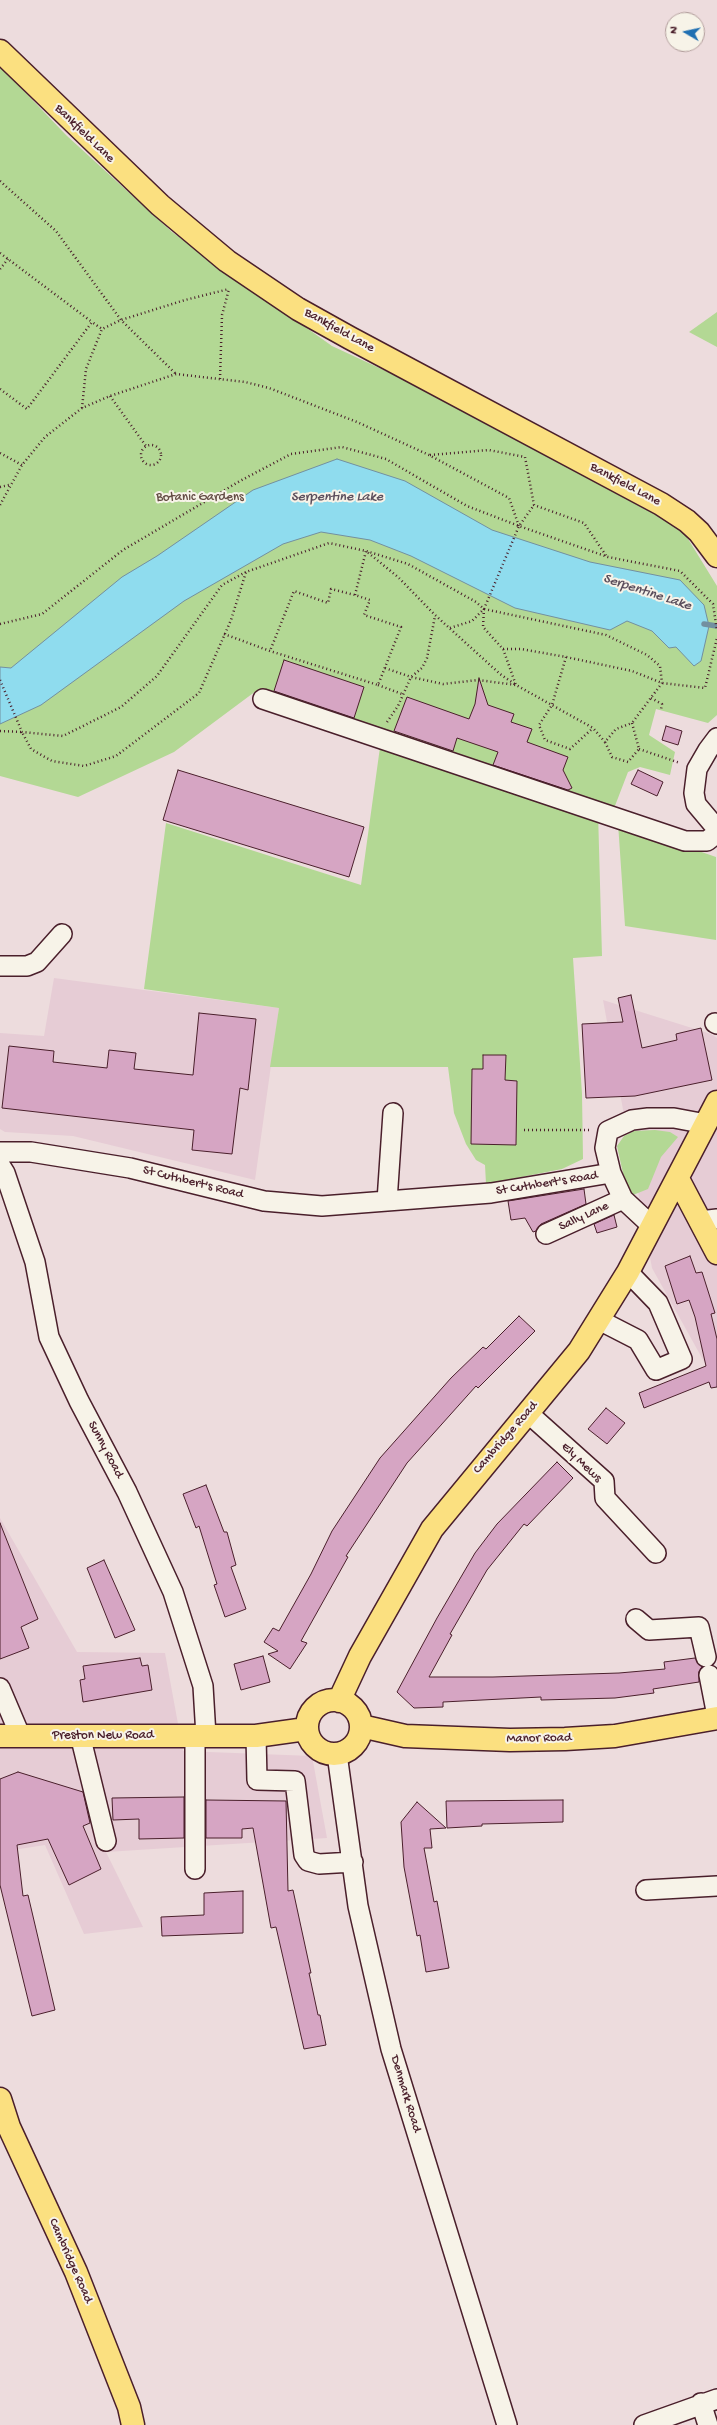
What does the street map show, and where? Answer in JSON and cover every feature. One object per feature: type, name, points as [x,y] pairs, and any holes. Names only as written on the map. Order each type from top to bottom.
[{"type":"main road","name":"Bankfield Lane","points":[[0,51],[154,200],[227,261],[298,309],[661,504],[687,521],[699,532],[717,556]]},
{"type":"main road","name":"Cambridge Road","points":[[339,1701],[360,1656],[432,1529],[498,1446],[528,1413],[579,1351],[599,1320],[628,1272],[717,1102]]},
{"type":"main road","points":[[678,1179],[709,1220],[717,1253]]},
{"type":"main road","points":[[327,1701],[339,1701],[354,1710],[361,1726],[360,1734],[352,1748],[337,1754],[320,1751],[308,1738],[306,1729],[310,1713],[316,1707],[327,1701]]},
{"type":"main road","name":"Manor Road","points":[[361,1726],[406,1736],[510,1740],[565,1739],[615,1736],[717,1717]]},
{"type":"main road","points":[[200,1736],[256,1736],[306,1729]]},
{"type":"main road","name":"Preston New Road","points":[[10,1735],[200,1736]]},
{"type":"main road","name":"Cambridge Road","points":[[0,2100],[8,2127],[76,2272],[129,2407],[133,2425]]},
{"type":"street","points":[[263,699],[377,736],[685,841],[707,841],[717,833]]},
{"type":"street","points":[[717,738],[697,769],[694,793],[696,804],[717,829]]},
{"type":"street","points":[[0,966],[27,966],[37,962],[62,934]]},
{"type":"street","points":[[387,1202],[393,1113]]},
{"type":"street","points":[[608,1131],[632,1120],[648,1118],[674,1118],[706,1124]]},
{"type":"street","name":"St Cuthbert's Road","points":[[0,1152],[31,1152],[130,1168],[264,1201],[322,1206],[491,1193],[611,1173],[605,1148],[608,1131]]},
{"type":"street","name":"Sunny Road","points":[[0,1165],[5,1173],[34,1262],[49,1337],[127,1492],[173,1592],[203,1686],[195,1869]]},
{"type":"street","points":[[611,1173],[623,1199],[652,1226]]},
{"type":"street","name":"Sally Lane","points":[[546,1234],[623,1199]]},
{"type":"street","points":[[599,1320],[638,1340],[656,1370],[682,1359],[658,1303],[628,1272]]},
{"type":"street","name":"Ely Mews","points":[[528,1413],[604,1481],[605,1498],[656,1553]]},
{"type":"street","points":[[636,1619],[649,1630],[699,1627],[706,1657]]},
{"type":"street","points":[[708,1675],[717,1717]]},
{"type":"street","points":[[0,1688],[10,1735]]},
{"type":"street","points":[[80,1735],[106,1840]]},
{"type":"street","points":[[256,1736],[257,1780],[294,1781],[304,1855],[308,1861],[319,1864],[353,1862]]},
{"type":"street","name":"Denmark Road","points":[[337,1754],[358,1906],[391,2049],[508,2425]]},
{"type":"street","points":[[646,1890],[717,1886]]},
{"type":"street","points":[[644,2425],[709,2401],[708,2425]]},
{"type":"path","points":[[0,181],[56,231],[121,320],[176,374]]},
{"type":"path","points":[[0,253],[102,329]]},
{"type":"path","points":[[0,269],[8,259]]},
{"type":"path","points":[[82,408],[86,369],[102,329],[121,320],[229,289],[222,315],[220,379]]},
{"type":"path","points":[[0,389],[27,409],[92,322]]},
{"type":"path","points":[[0,505],[9,485],[22,465],[45,437],[82,408],[110,396],[176,374],[220,379],[263,387],[302,400],[429,455],[509,498],[519,526]]},
{"type":"path","points":[[110,396],[146,446]]},
{"type":"path","points":[[146,446],[156,446],[160,450],[162,455],[157,464],[151,466],[142,460],[142,450],[146,446]]},
{"type":"path","points":[[0,624],[42,614],[123,550],[240,481],[291,454],[342,447],[386,459],[467,506],[519,526],[608,557],[680,571],[713,604],[717,631]]},
{"type":"path","points":[[429,455],[489,450],[525,457],[534,505],[519,526],[484,609],[483,627],[503,649],[516,685]]},
{"type":"path","points":[[0,453],[22,465]]},
{"type":"path","points":[[0,487],[9,485]]},
{"type":"path","points":[[534,505],[584,522],[608,557]]},
{"type":"path","points":[[0,732],[22,732],[63,736],[121,707],[157,676],[222,584],[246,572],[329,543],[366,551],[408,564],[476,602],[484,609],[606,635],[647,655],[660,666],[662,682],[632,723],[616,729],[605,742]]},
{"type":"path","points":[[355,595],[366,551]]},
{"type":"path","points":[[366,551],[398,577],[435,615],[500,674],[516,685],[593,728],[605,742],[612,757],[628,762],[639,749]]},
{"type":"path","points":[[0,680],[14,716],[31,748],[52,761],[84,766],[116,756],[199,693],[231,620],[246,572]]},
{"type":"path","points":[[270,651],[294,591],[328,603],[331,589],[355,595],[370,600],[364,615],[401,627],[378,685]]},
{"type":"path","points":[[450,628],[472,622],[484,609]]},
{"type":"path","points":[[377,736],[398,706],[402,694],[412,677],[422,668],[427,658],[435,615]]},
{"type":"path","points":[[224,634],[270,651],[402,694]]},
{"type":"path","points":[[503,649],[521,649],[566,657],[632,671],[662,682],[705,688],[717,638]]},
{"type":"path","points":[[566,657],[552,705],[539,725],[545,740],[570,748],[593,728]]},
{"type":"path","points":[[385,668],[412,677],[443,684],[478,680],[516,685]]},
{"type":"path","points":[[651,698],[662,704],[661,710]]},
{"type":"path","points":[[632,723],[639,749]]},
{"type":"path","points":[[639,749],[697,769]]},
{"type":"path","points":[[524,1130],[608,1131]]},
{"type":"shaded area","points":[[54,978],[279,1008],[255,1180],[73,1136],[5,1132],[0,1129],[0,1033],[44,1036]]},
{"type":"shaded area","points":[[603,1000],[711,1034],[717,1038],[717,1385],[652,1268]]},
{"type":"shaded area","points":[[0,1518],[77,1652],[165,1653],[183,1751],[312,1756],[327,1838],[106,1852],[143,1927],[84,1934],[45,1845],[0,1852]]},
{"type":"green space","name":"Botanic Gardens","points":[[0,66],[66,135],[172,232],[332,346],[504,426],[647,508],[685,534],[717,586],[717,715],[708,723],[656,709],[649,735],[675,752],[670,775],[640,767],[628,772],[613,811],[256,691],[174,752],[78,797],[0,776]]},
{"type":"green space","points":[[717,312],[717,347],[689,332]]},
{"type":"green space","points":[[381,740],[598,812],[602,956],[573,958],[582,1094],[583,1159],[562,1169],[486,1184],[485,1165],[476,1160],[466,1144],[454,1113],[448,1067],[270,1067],[279,1008],[144,989],[166,823],[361,885]]},
{"type":"green space","points":[[618,823],[716,857],[716,940],[625,926]]},
{"type":"green space","points":[[655,1130],[670,1132],[678,1137],[661,1157],[648,1189],[633,1195],[626,1187],[617,1146],[624,1136],[634,1131]]},
{"type":"water","name":"Serpentine Lake","points":[[337,459],[405,481],[492,530],[590,562],[680,580],[704,605],[709,626],[701,661],[694,666],[676,647],[669,648],[652,631],[627,621],[610,630],[515,608],[411,556],[370,540],[321,532],[283,544],[184,601],[41,705],[0,724],[0,667],[11,668],[122,577],[157,556],[253,490]]},
{"type":"building","points":[[284,660],[364,687],[354,718],[274,691]]},
{"type":"building","points":[[479,678],[488,705],[514,714],[511,722],[532,729],[527,742],[568,757],[563,770],[572,788],[568,790],[493,765],[498,752],[457,738],[453,751],[394,731],[407,697],[469,719],[475,704]]},
{"type":"building","points":[[666,726],[682,731],[678,745],[662,740]]},
{"type":"building","points":[[178,770],[364,827],[349,877],[163,820]]},
{"type":"building","points":[[638,770],[663,782],[657,796],[631,784]]},
{"type":"building","points":[[631,995],[642,1048],[677,1040],[676,1034],[701,1028],[712,1080],[635,1096],[586,1098],[582,1024],[623,1022],[618,998]]},
{"type":"building","points":[[199,1013],[256,1019],[248,1090],[240,1088],[232,1154],[192,1150],[194,1130],[2,1108],[9,1046],[54,1051],[53,1062],[107,1068],[109,1050],[136,1053],[134,1069],[193,1075]]},
{"type":"building","points":[[483,1055],[506,1055],[505,1080],[517,1081],[516,1145],[471,1144],[472,1069],[483,1069]]},
{"type":"building","points":[[584,1189],[586,1204],[541,1224],[536,1231],[533,1232],[525,1218],[511,1220],[508,1201]]},
{"type":"building","points":[[614,1215],[617,1227],[597,1233],[594,1224]]},
{"type":"building","points":[[690,1256],[696,1273],[702,1272],[715,1313],[711,1314],[717,1339],[717,1387],[711,1388],[709,1382],[644,1408],[639,1393],[706,1366],[695,1317],[689,1300],[677,1304],[665,1266]]},
{"type":"building","points":[[519,1316],[535,1331],[478,1388],[476,1386],[407,1463],[346,1556],[348,1557],[301,1641],[307,1643],[290,1669],[268,1654],[278,1651],[264,1642],[273,1628],[279,1631],[311,1574],[332,1531],[380,1458],[451,1378],[483,1347],[486,1349]]},
{"type":"building","points":[[606,1408],[625,1423],[607,1444],[588,1429]]},
{"type":"building","points":[[557,1462],[573,1478],[527,1526],[524,1524],[487,1570],[450,1634],[452,1635],[429,1677],[493,1677],[619,1673],[665,1669],[664,1662],[695,1658],[702,1667],[699,1672],[699,1682],[653,1689],[654,1693],[615,1698],[541,1700],[541,1697],[443,1702],[443,1707],[414,1708],[397,1692],[437,1618],[475,1553],[497,1524]]},
{"type":"building","points":[[206,1485],[224,1532],[227,1532],[236,1565],[231,1567],[246,1609],[225,1617],[214,1585],[217,1584],[199,1526],[196,1528],[183,1494]]},
{"type":"building","points":[[0,1523],[38,1619],[21,1627],[29,1648],[0,1659]]},
{"type":"building","points":[[104,1560],[135,1630],[115,1638],[87,1568]]},
{"type":"building","points":[[263,1656],[270,1682],[241,1690],[234,1664]]},
{"type":"building","points":[[140,1658],[142,1666],[148,1665],[152,1690],[83,1702],[80,1680],[85,1679],[83,1666]]},
{"type":"building","points":[[18,1772],[83,1792],[90,1823],[83,1826],[101,1869],[69,1885],[48,1839],[17,1845],[23,1896],[28,1895],[55,2010],[32,2016],[0,1885],[0,1779]]},
{"type":"building","points":[[184,1797],[184,1838],[139,1839],[139,1819],[113,1820],[112,1798]]},
{"type":"building","points":[[206,1800],[286,1801],[288,1891],[293,1890],[311,1973],[309,1973],[326,2045],[304,2049],[276,1927],[271,1928],[253,1828],[242,1829],[242,1838],[206,1838]]},
{"type":"building","points":[[563,1800],[563,1822],[482,1824],[482,1826],[447,1828],[446,1801]]},
{"type":"building","points":[[417,1802],[446,1828],[430,1829],[432,1848],[424,1848],[434,1902],[437,1901],[449,1968],[426,1972],[420,1935],[417,1936],[404,1867],[401,1822]]},
{"type":"building","points":[[243,1891],[243,1933],[162,1936],[161,1917],[204,1915],[204,1893]]},
{"type":"waterway","name":"Serpentine Lake","points":[[704,624],[717,626]]}]
